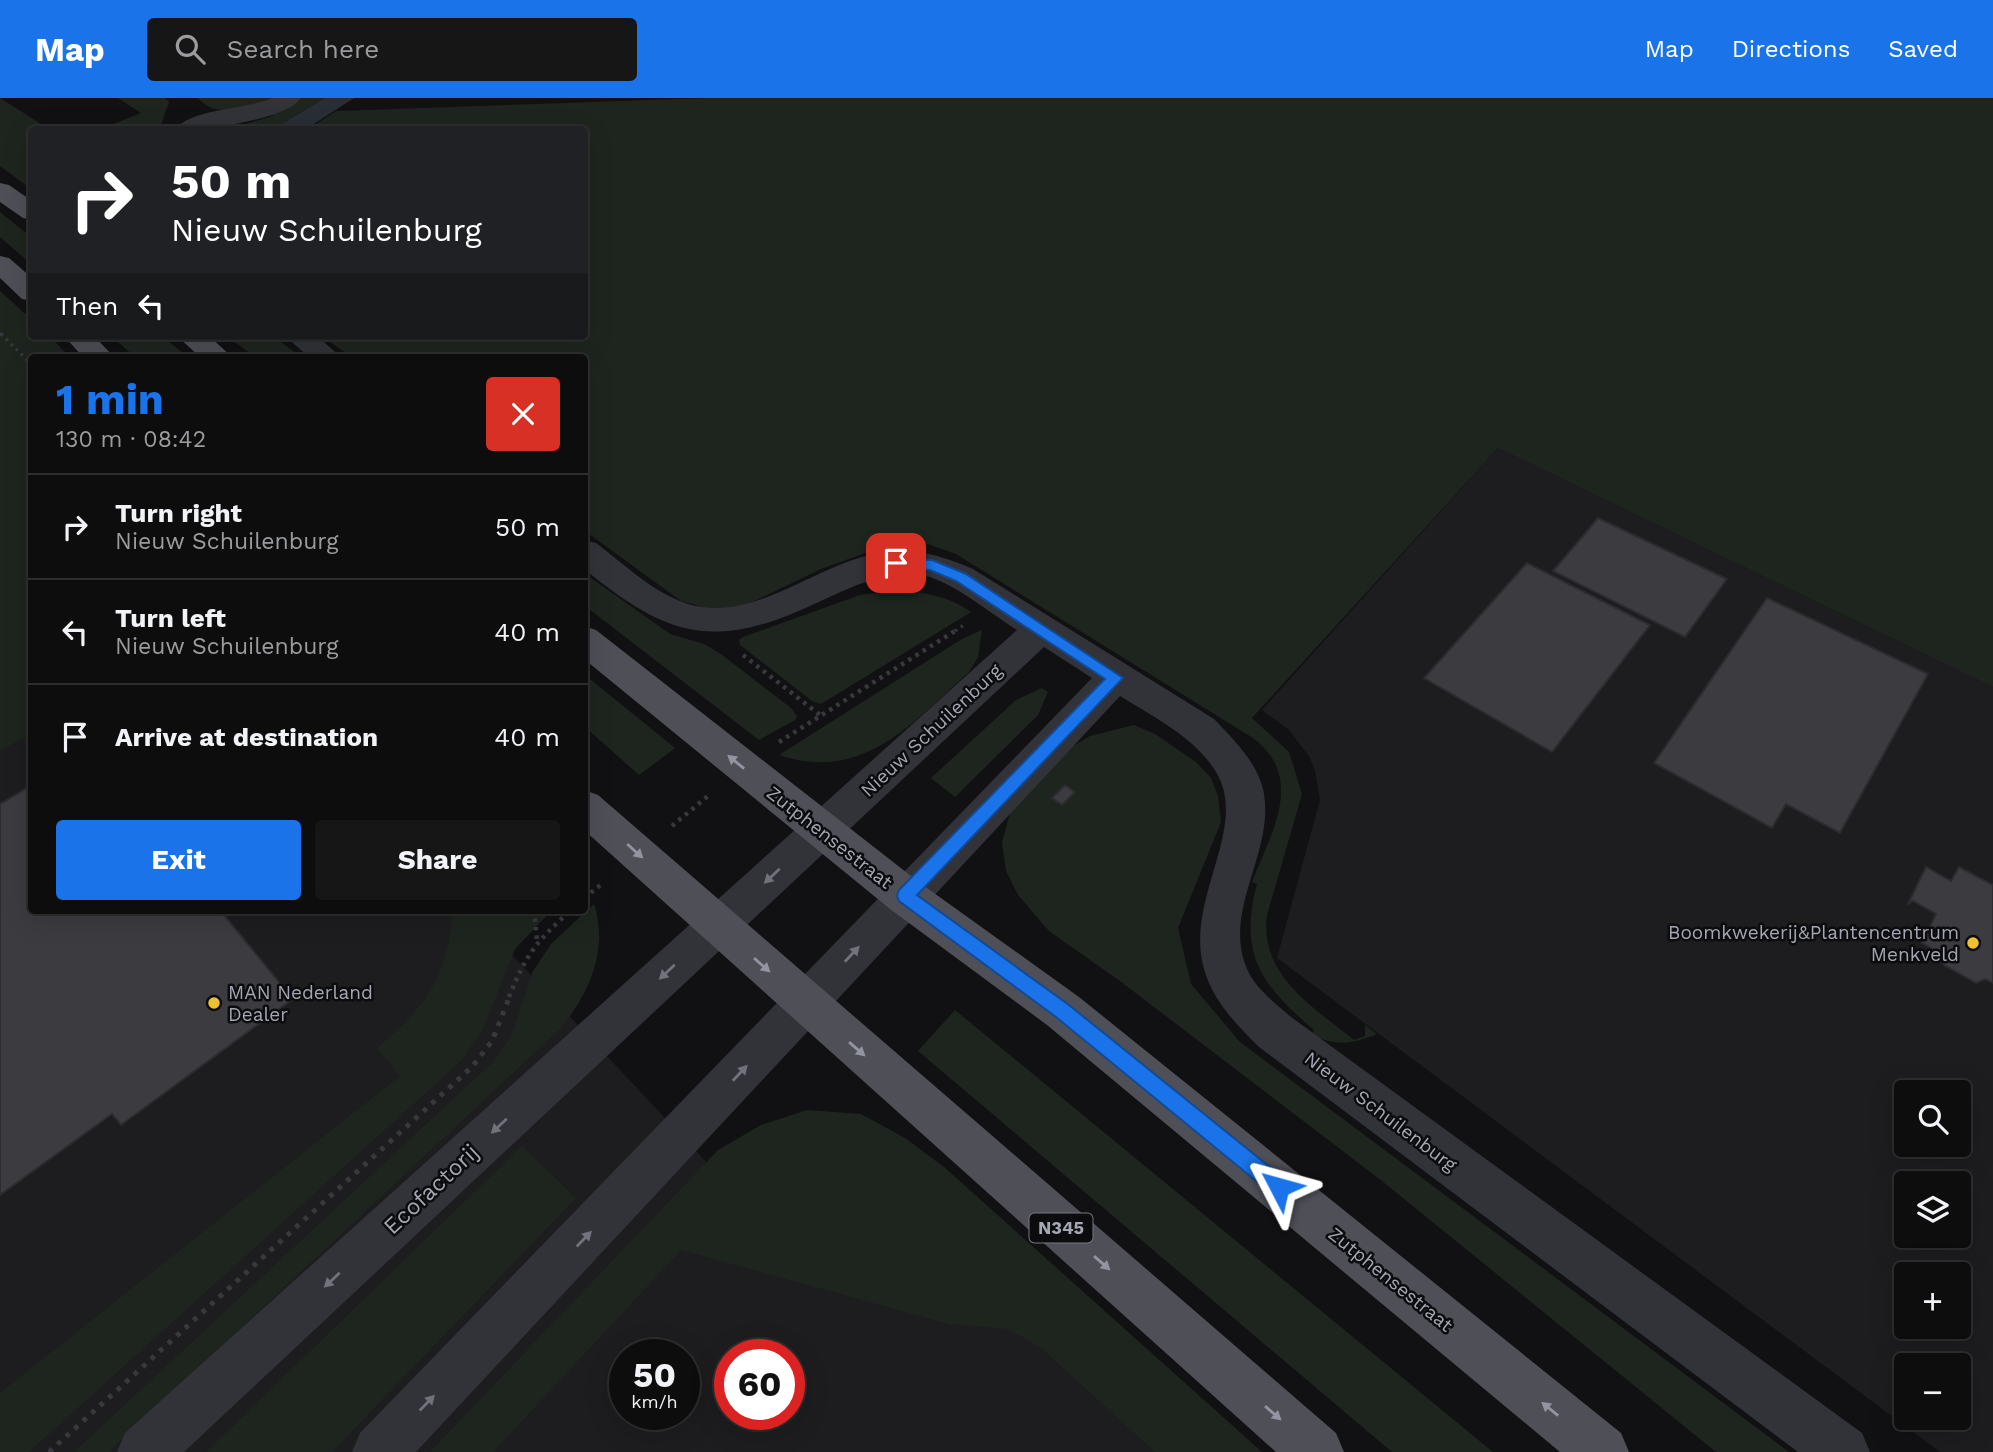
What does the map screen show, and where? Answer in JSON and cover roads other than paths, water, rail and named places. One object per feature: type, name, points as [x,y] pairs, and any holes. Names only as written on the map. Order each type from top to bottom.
[{"type":"main road","points":[[0,190],[28,211]]},
{"type":"main road","points":[[0,264],[28,289]]},
{"type":"main road","points":[[82,340],[97,354]]},
{"type":"main road","points":[[196,340],[214,354]]},
{"type":"main road","name":"Zutphensestraat","points":[[588,642],[905,896],[1063,1011],[1602,1452]]},
{"type":"main road","name":"N345","points":[[588,810],[1317,1452]]},
{"type":"street","points":[[191,119],[250,115],[290,98]]},
{"type":"street","points":[[304,340],[323,354]]},
{"type":"street","name":"Nieuw Schuilenburg","points":[[588,554],[674,614],[697,620],[725,622],[759,614],[868,568],[896,563],[932,565],[961,578],[1115,678],[1201,729],[1224,749],[1240,775],[1248,818],[1245,839],[1224,902],[1219,934],[1226,970],[1247,1005],[1275,1032],[1843,1452]]},
{"type":"street","name":"Nieuw Schuilenburg","points":[[718,926],[1040,630]]},
{"type":"street","points":[[379,1452],[1115,678]]},
{"type":"street","name":"Ecofactorij","points":[[144,1452],[718,926]]},
{"type":"place","name":"Boomkwekerij&Plantencentrum Menkveld","points":[[1973,943]]},
{"type":"place","name":"MAN Nederland Dealer","points":[[214,1003]]}]
